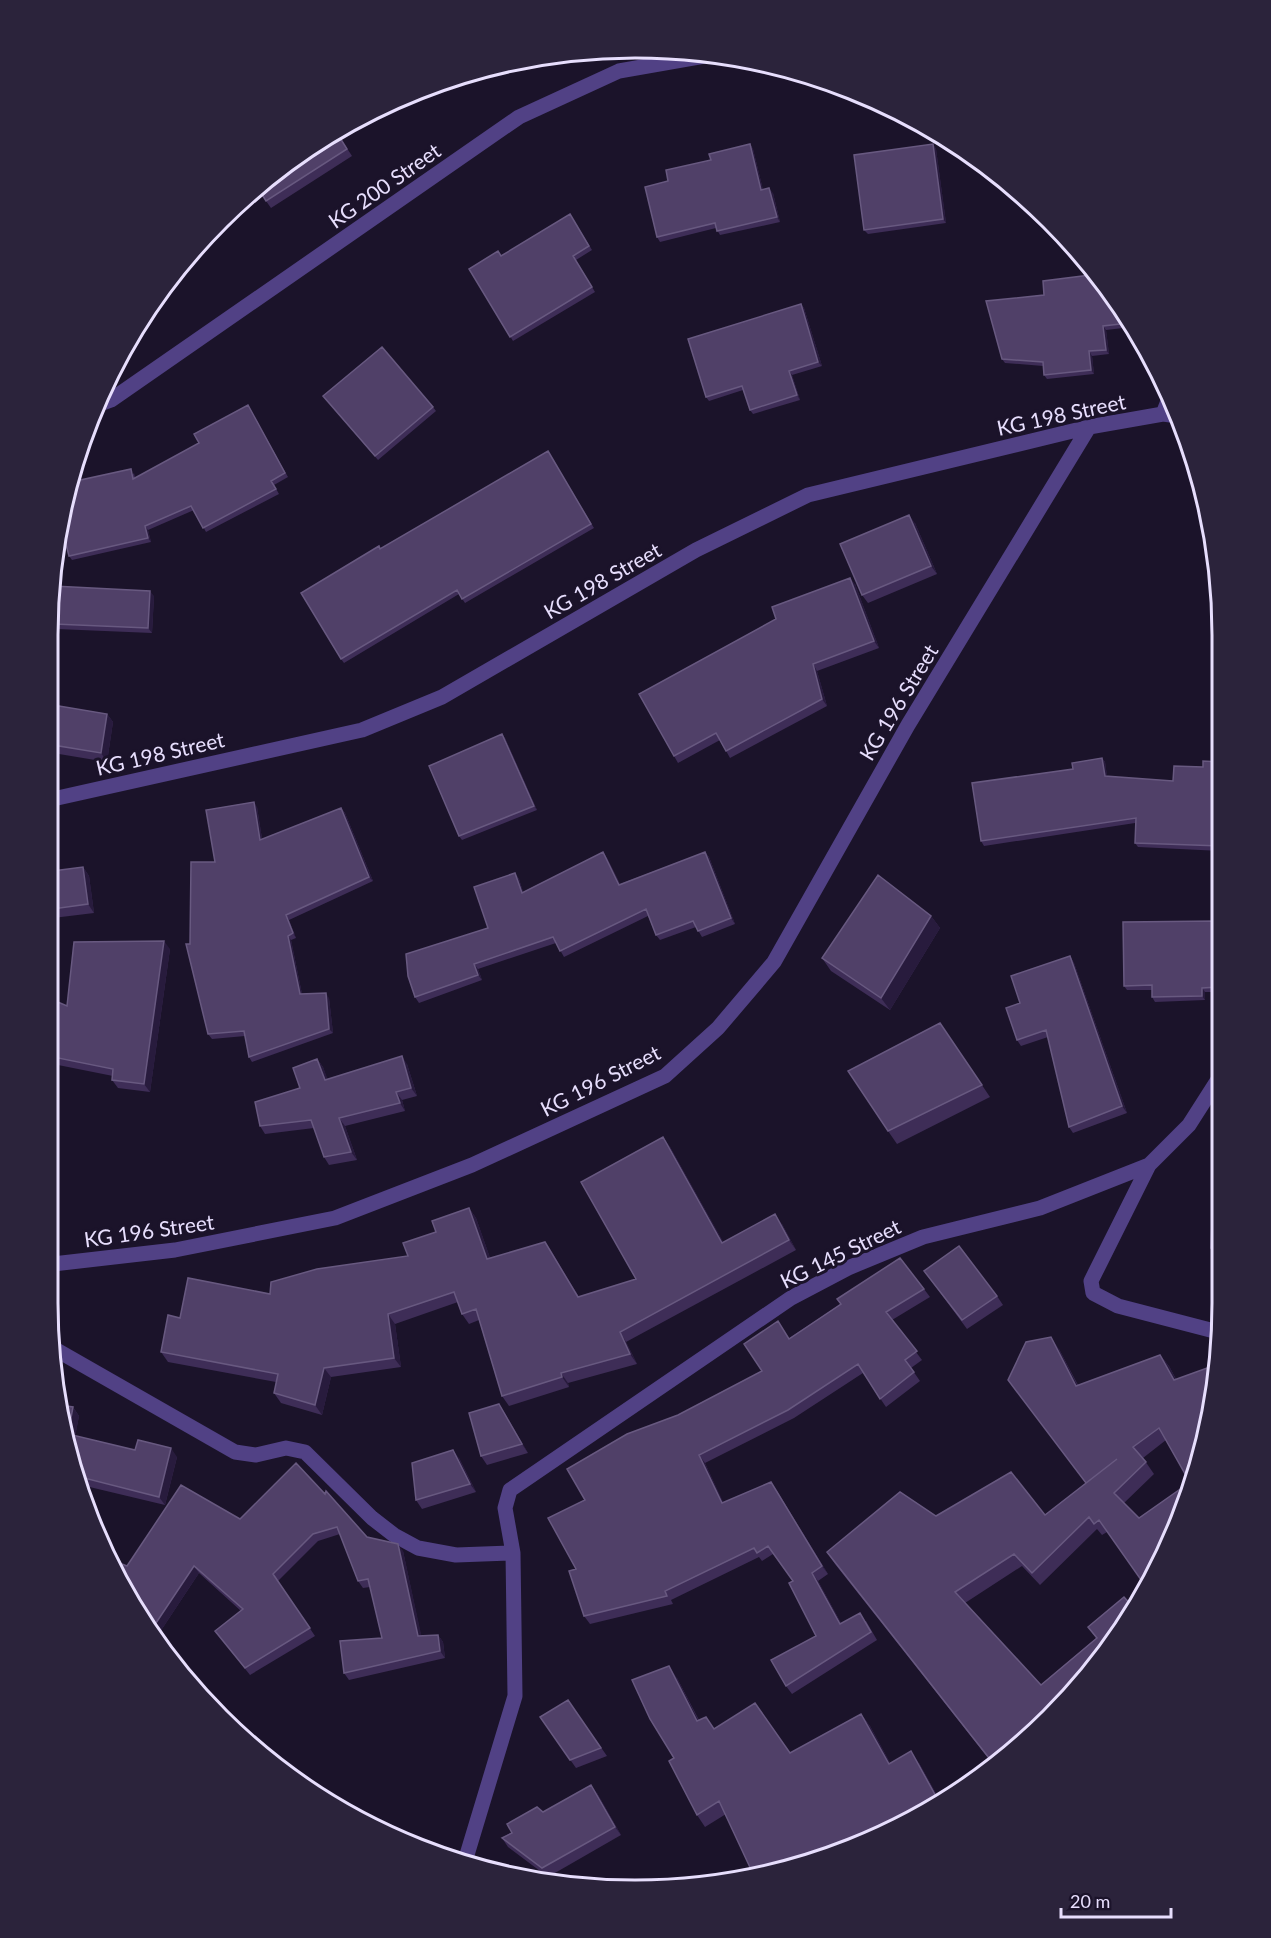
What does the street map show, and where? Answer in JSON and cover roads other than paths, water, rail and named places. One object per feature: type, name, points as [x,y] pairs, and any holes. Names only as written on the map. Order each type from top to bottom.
[{"type":"street","name":"KG 200 Street","points":[[108,401],[519,117],[619,71],[679,60]]},
{"type":"street","name":"KG 198 Street","points":[[58,798],[362,730],[442,697],[696,550],[808,495],[1089,427],[1169,415]]},
{"type":"street","name":"KG 196 Street","points":[[58,1263],[175,1250],[334,1218],[472,1165],[665,1076],[718,1028],[774,962],[908,725],[1089,427]]},
{"type":"street","name":"KG 145 Street","points":[[467,1854],[515,1696],[513,1553],[505,1508],[510,1490],[791,1298],[848,1268],[923,1237],[1040,1208],[1149,1165],[1189,1125],[1212,1089]]},
{"type":"street","points":[[1149,1165],[1091,1281],[1093,1293],[1118,1306],[1211,1330]]},
{"type":"street","points":[[61,1353],[235,1452],[256,1455],[286,1448],[305,1452],[372,1518],[394,1535],[418,1548],[456,1555],[513,1553]]}]
